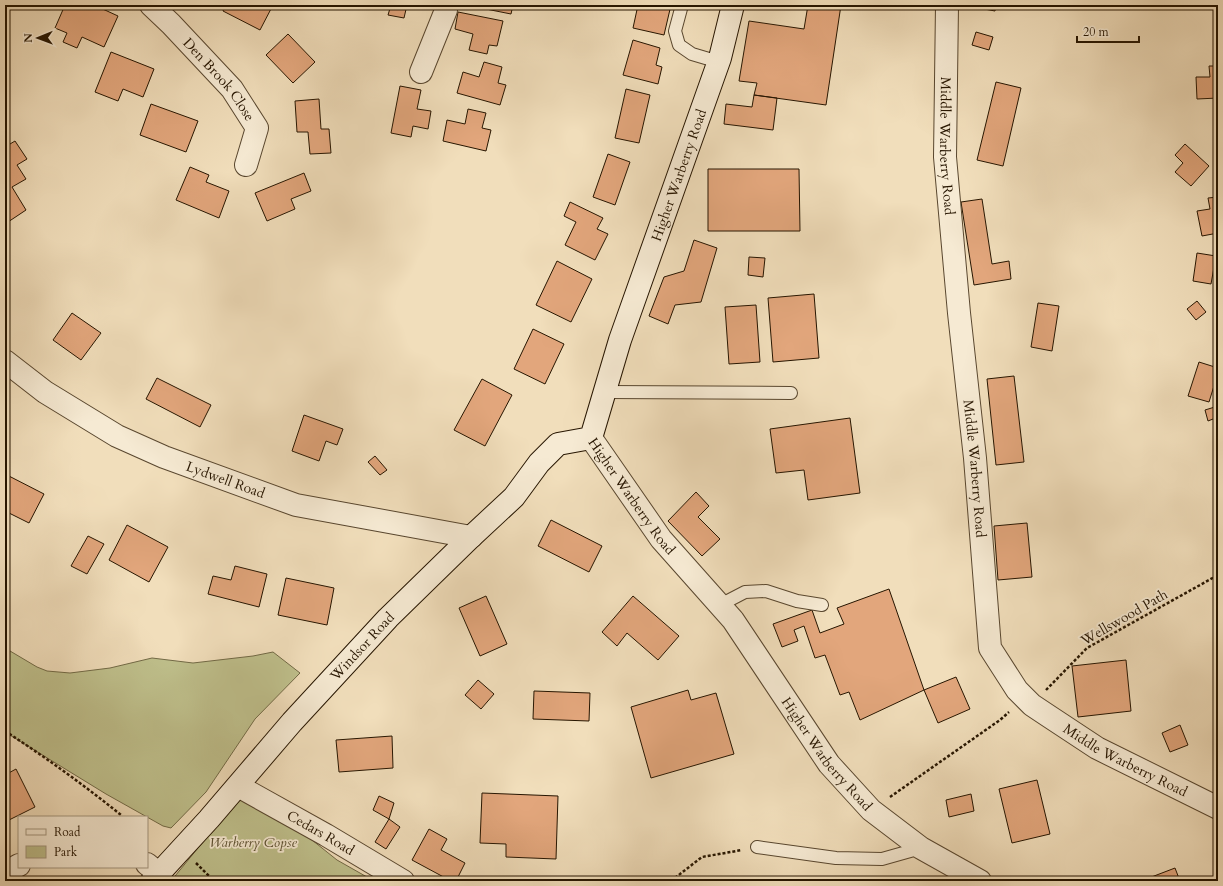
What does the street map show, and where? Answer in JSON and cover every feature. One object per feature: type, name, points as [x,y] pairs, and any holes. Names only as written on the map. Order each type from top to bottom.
[{"type":"street","name":"Den Brook Close","points":[[151,5],[171,24],[232,89],[258,128],[246,165]]},
{"type":"street","points":[[421,72],[446,10],[446,5]]},
{"type":"street","name":"Higher Warberry Road","points":[[734,5],[719,62],[620,340],[591,438],[661,539],[733,620],[829,764],[871,810],[921,848],[980,881]]},
{"type":"street","name":"Middle Warberry Road","points":[[946,5],[946,157],[959,314],[975,458],[990,648],[1016,690],[1028,701],[1097,748],[1218,808]]},
{"type":"street","name":"Lydwell Road","points":[[5,361],[45,392],[118,436],[164,457],[296,505],[471,537]]},
{"type":"street","name":"Windsor Road","points":[[152,873],[209,819],[292,722],[388,618],[514,497],[539,463],[558,444],[591,438]]},
{"type":"street","name":"Cedars Road","points":[[238,786],[326,835],[403,881]]},
{"type":"street","points":[[5,873],[18,866]]},
{"type":"lane","points":[[682,5],[675,31],[679,45],[692,54],[719,62]]},
{"type":"lane","points":[[605,392],[790,393]]},
{"type":"lane","points":[[720,605],[745,592],[766,591],[796,601],[822,605]]},
{"type":"lane","points":[[757,847],[836,858],[882,859],[921,848]]},
{"type":"path","name":"Wellswood Path","points":[[871,810],[1028,701],[1087,648],[1218,575]]},
{"type":"path","points":[[5,731],[35,750],[98,796],[120,816]]},
{"type":"path","points":[[671,881],[702,857],[757,847]]},
{"type":"green space","points":[[5,648],[37,667],[47,671],[70,673],[110,668],[152,658],[193,663],[253,656],[273,652],[300,673],[255,719],[206,792],[171,828],[163,826],[148,818],[148,816],[145,816],[106,794],[5,732]]},
{"type":"green space","name":"Warberry Copse","points":[[247,788],[337,860],[374,881],[171,881]]},
{"type":"building","points":[[65,5],[94,5],[118,16],[104,47],[82,37],[77,48],[63,42],[67,33],[55,28]]},
{"type":"building","points":[[225,5],[273,5],[260,30],[223,11]]},
{"type":"building","points":[[391,5],[407,5],[404,18],[388,15]]},
{"type":"building","points":[[466,5],[513,5],[511,14]]},
{"type":"building","points":[[638,5],[671,5],[664,35],[633,28]]},
{"type":"building","points":[[808,5],[841,5],[826,105],[754,95],[757,83],[739,81],[749,21],[804,29]]},
{"type":"building","points":[[963,5],[996,5],[995,11]]},
{"type":"building","points":[[458,12],[503,21],[497,46],[489,45],[487,54],[469,50],[473,34],[455,29]]},
{"type":"building","points":[[976,32],[993,37],[989,50],[972,45]]},
{"type":"building","points":[[288,34],[315,62],[293,83],[266,55]]},
{"type":"building","points":[[633,40],[660,48],[656,65],[662,67],[658,84],[623,75]]},
{"type":"building","points":[[111,52],[154,69],[143,97],[123,89],[118,101],[95,92]]},
{"type":"building","points":[[484,62],[502,67],[498,83],[506,85],[500,105],[457,93],[463,72],[479,77]]},
{"type":"building","points":[[1209,66],[1218,66],[1218,98],[1197,99],[1196,77],[1210,77]]},
{"type":"building","points":[[996,82],[1021,88],[1003,166],[977,160]]},
{"type":"building","points":[[400,86],[421,90],[417,109],[431,111],[428,129],[413,126],[411,137],[391,133]]},
{"type":"building","points":[[626,89],[650,95],[639,143],[615,138]]},
{"type":"building","points":[[754,95],[777,98],[773,130],[724,124],[726,104],[752,107]]},
{"type":"building","points":[[319,99],[321,129],[329,129],[331,153],[310,154],[308,132],[297,132],[295,101]]},
{"type":"building","points":[[151,104],[198,121],[186,152],[140,135]]},
{"type":"building","points":[[468,109],[486,113],[482,128],[491,130],[486,151],[443,141],[447,120],[465,124]]},
{"type":"building","points":[[15,141],[27,159],[17,165],[26,179],[12,187],[26,210],[5,224],[5,147]]},
{"type":"building","points":[[1185,144],[1209,166],[1191,186],[1175,172],[1183,163],[1175,155]]},
{"type":"building","points":[[608,154],[630,162],[615,205],[593,197]]},
{"type":"building","points":[[190,167],[209,175],[206,182],[229,191],[219,218],[176,200]]},
{"type":"building","points":[[708,169],[799,169],[800,231],[708,231]]},
{"type":"building","points":[[304,173],[311,191],[291,199],[295,209],[267,221],[255,193]]},
{"type":"building","points":[[1218,197],[1218,233],[1202,236],[1197,211],[1210,209],[1208,198]]},
{"type":"building","points":[[982,199],[992,264],[1009,261],[1011,279],[974,285],[961,202]]},
{"type":"building","points":[[570,202],[603,218],[597,229],[608,234],[595,260],[565,245],[576,222],[564,216]]},
{"type":"building","points":[[694,240],[717,248],[701,302],[675,305],[668,324],[649,316],[664,277],[684,271]]},
{"type":"building","points":[[1197,253],[1216,256],[1211,284],[1193,281]]},
{"type":"building","points":[[749,257],[765,258],[763,277],[748,275]]},
{"type":"building","points":[[557,261],[592,279],[571,322],[536,305]]},
{"type":"building","points":[[814,294],[819,358],[773,362],[768,298]]},
{"type":"building","points":[[1197,301],[1206,312],[1196,320],[1187,309]]},
{"type":"building","points":[[1038,303],[1059,306],[1052,351],[1031,347]]},
{"type":"building","points":[[756,305],[760,362],[729,364],[725,307]]},
{"type":"building","points":[[72,313],[101,333],[81,360],[53,340]]},
{"type":"building","points":[[533,329],[564,344],[545,384],[514,369]]},
{"type":"building","points":[[1199,362],[1218,368],[1218,373],[1209,402],[1188,396]]},
{"type":"building","points":[[1014,376],[1024,462],[996,465],[987,379]]},
{"type":"building","points":[[157,378],[211,405],[200,427],[146,399]]},
{"type":"building","points":[[482,379],[512,395],[485,446],[454,430]]},
{"type":"building","points":[[1218,406],[1218,417],[1208,421],[1205,410]]},
{"type":"building","points":[[304,415],[343,429],[337,445],[326,441],[319,461],[292,451]]},
{"type":"building","points":[[850,418],[860,493],[808,500],[804,470],[776,473],[770,429]]},
{"type":"building","points":[[375,456],[387,470],[380,475],[368,462]]},
{"type":"building","points":[[5,474],[44,494],[29,523],[5,511]]},
{"type":"building","points":[[696,492],[709,506],[698,517],[720,539],[702,556],[668,521]]},
{"type":"building","points":[[551,520],[602,546],[589,572],[538,546]]},
{"type":"building","points":[[1027,523],[1032,577],[998,580],[994,526]]},
{"type":"building","points":[[127,525],[168,547],[149,582],[109,560]]},
{"type":"building","points":[[88,536],[104,544],[87,574],[71,566]]},
{"type":"building","points":[[235,566],[267,574],[259,607],[208,594],[213,576],[231,580]]},
{"type":"building","points":[[286,578],[334,588],[327,625],[278,615]]},
{"type":"building","points":[[889,589],[924,690],[860,720],[849,692],[840,695],[825,655],[815,658],[804,626],[794,630],[798,641],[782,647],[773,624],[812,610],[820,633],[844,624],[837,608]]},
{"type":"building","points":[[486,596],[507,644],[480,656],[459,608]]},
{"type":"building","points":[[633,596],[679,636],[658,660],[627,633],[617,646],[602,632]]},
{"type":"building","points":[[1126,660],[1131,711],[1078,717],[1072,666]]},
{"type":"building","points":[[956,677],[970,709],[938,723],[924,690]]},
{"type":"building","points":[[478,680],[494,694],[481,709],[465,695]]},
{"type":"building","points":[[688,690],[691,700],[716,693],[734,754],[651,778],[631,707]]},
{"type":"building","points":[[534,691],[590,693],[589,721],[533,719]]},
{"type":"building","points":[[1180,725],[1188,745],[1170,752],[1162,733]]},
{"type":"building","points":[[392,736],[393,768],[339,772],[336,740]]},
{"type":"building","points":[[16,769],[35,807],[5,822],[5,775]]},
{"type":"building","points":[[1037,780],[1050,834],[1012,843],[999,789]]},
{"type":"building","points":[[482,793],[558,796],[556,859],[506,857],[506,844],[480,843]]},
{"type":"building","points":[[971,794],[974,811],[949,817],[946,800]]},
{"type":"building","points":[[379,796],[394,803],[389,819],[373,810]]},
{"type":"building","points":[[389,819],[400,827],[386,849],[375,842]]},
{"type":"building","points":[[429,829],[447,839],[441,850],[465,863],[456,881],[451,881],[412,860]]},
{"type":"building","points":[[1175,868],[1180,881],[1141,881]]}]
